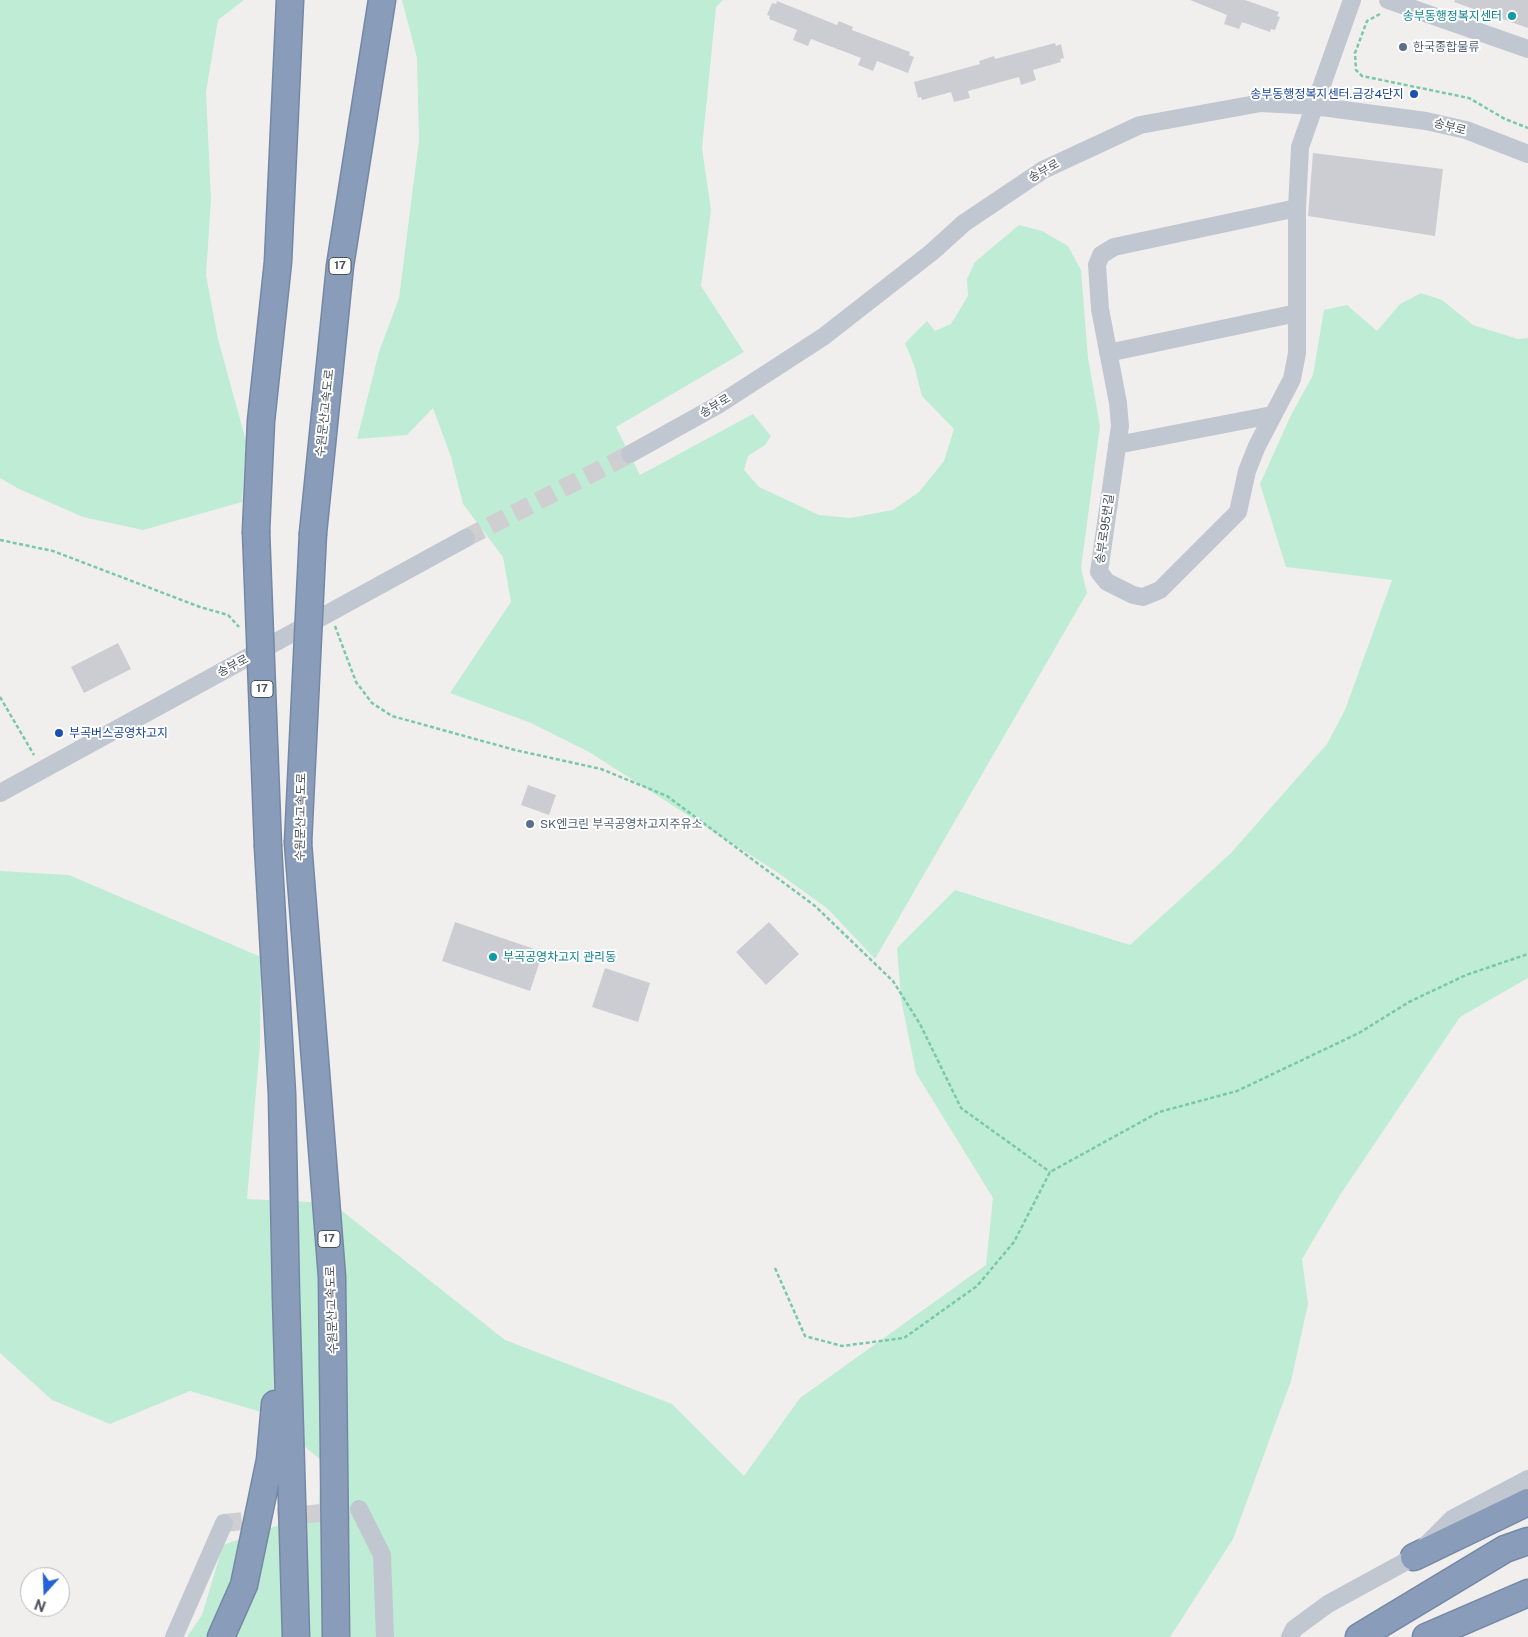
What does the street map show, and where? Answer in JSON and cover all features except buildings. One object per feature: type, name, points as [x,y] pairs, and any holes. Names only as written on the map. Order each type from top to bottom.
[{"type":"highway","name":"17","points":[[290,0],[278,262],[261,421],[256,531],[268,847],[282,1094],[296,1637]]},
{"type":"highway","name":"수원문산고속도로","points":[[336,1637],[332,1277],[298,843],[313,533],[340,266],[382,0]]},
{"type":"highway","points":[[221,1637],[244,1584],[270,1460],[286,1296]]},
{"type":"highway","points":[[1414,1556],[1528,1502]]},
{"type":"highway","points":[[1360,1637],[1505,1549],[1528,1541]]},
{"type":"highway","points":[[1426,1637],[1528,1594]]},
{"type":"street","points":[[1319,107],[1352,0]]},
{"type":"street","points":[[1319,107],[1360,0]]},
{"type":"street","points":[[1387,6],[1528,49]]},
{"type":"street","name":"송부로","points":[[630,454],[718,405],[823,337],[932,252],[964,223],[1043,170],[1140,125],[1261,102],[1319,107],[1426,121],[1466,130],[1528,154]]},
{"type":"street","name":"송부로95번길","points":[[1296,208],[1114,247],[1101,255],[1097,265],[1100,309],[1118,403],[1120,426],[1099,572],[1107,582],[1133,595],[1143,597],[1160,590],[1238,512],[1247,471],[1272,415],[1292,379],[1297,353],[1296,208],[1300,147],[1319,107]]},
{"type":"street","points":[[1108,353],[1297,313]]},
{"type":"street","points":[[1117,445],[1272,415]]},
{"type":"street","name":"송부로","points":[[0,793],[466,538]]},
{"type":"street","points":[[1290,1637],[1294,1629],[1328,1604],[1414,1556],[1452,1518],[1528,1479]]},
{"type":"street","points":[[359,1509],[382,1554],[385,1637]]},
{"type":"street","points":[[174,1637],[224,1523]]},
{"type":"path","points":[[1387,6],[1367,20],[1354,52],[1356,70],[1362,76],[1469,98],[1505,119],[1528,128]]},
{"type":"path","points":[[0,540],[53,551],[200,608],[228,615],[256,654]]},
{"type":"path","points":[[329,613],[356,682],[372,703],[392,716],[515,750],[601,769],[667,796],[815,906],[893,981],[920,1024],[961,1108],[1050,1172]]},
{"type":"path","points":[[0,697],[7,705],[42,770]]},
{"type":"path","points":[[774,1268],[805,1336],[842,1346],[904,1338],[978,1286],[1014,1242],[1050,1172],[1158,1112],[1237,1091],[1358,1033],[1409,1002],[1466,975],[1528,954]]},
{"type":"green space","points":[[0,0],[244,0],[218,20],[206,92],[211,200],[206,275],[218,339],[246,441],[242,502],[143,530],[83,517],[19,489],[0,478]]},
{"type":"green space","points":[[402,0],[723,0],[716,7],[702,148],[711,210],[701,286],[744,352],[616,427],[640,475],[753,414],[771,436],[765,445],[748,456],[744,470],[759,487],[819,515],[850,518],[893,510],[919,492],[944,461],[954,429],[922,396],[914,365],[905,343],[927,321],[935,331],[951,324],[968,296],[967,279],[975,262],[1019,225],[1042,231],[1068,246],[1081,270],[1088,358],[1100,426],[1081,568],[1087,593],[875,959],[828,909],[777,872],[589,752],[531,723],[450,693],[511,602],[503,557],[463,504],[451,457],[433,408],[407,435],[357,439],[379,352],[399,298],[419,140],[417,58]]},
{"type":"green space","points":[[1421,293],[1442,300],[1473,325],[1518,339],[1528,338],[1528,978],[1460,1017],[1340,1195],[1302,1259],[1308,1304],[1291,1381],[1233,1539],[1170,1637],[187,1637],[202,1615],[223,1545],[318,1511],[322,1461],[265,1413],[190,1391],[110,1424],[52,1400],[0,1353],[0,871],[69,875],[261,957],[260,1044],[247,1199],[332,1203],[505,1340],[672,1404],[744,1476],[800,1398],[986,1265],[993,1198],[916,1073],[901,999],[897,948],[955,890],[1130,945],[1231,853],[1327,744],[1345,710],[1392,580],[1286,567],[1260,484],[1291,415],[1313,375],[1324,310],[1347,305],[1377,331],[1400,304]]},
{"type":"tunnel","points":[[466,538],[630,454]]},
{"type":"tunnel","points":[[224,1523],[359,1509]]},
{"type":"place","name":"송부동행정복지센터","points":[[1512,16]]},
{"type":"place","name":"한국종합물류","points":[[1403,47]]},
{"type":"place","name":"송부동행정복지센터.금강4단지","points":[[1414,94]]},
{"type":"place","name":"부곡버스공영차고지","points":[[59,733]]},
{"type":"place","name":"SK엔크린 부곡공영차고지주유소","points":[[530,824]]},
{"type":"place","name":"부곡공영차고지 관리동","points":[[493,957]]}]
